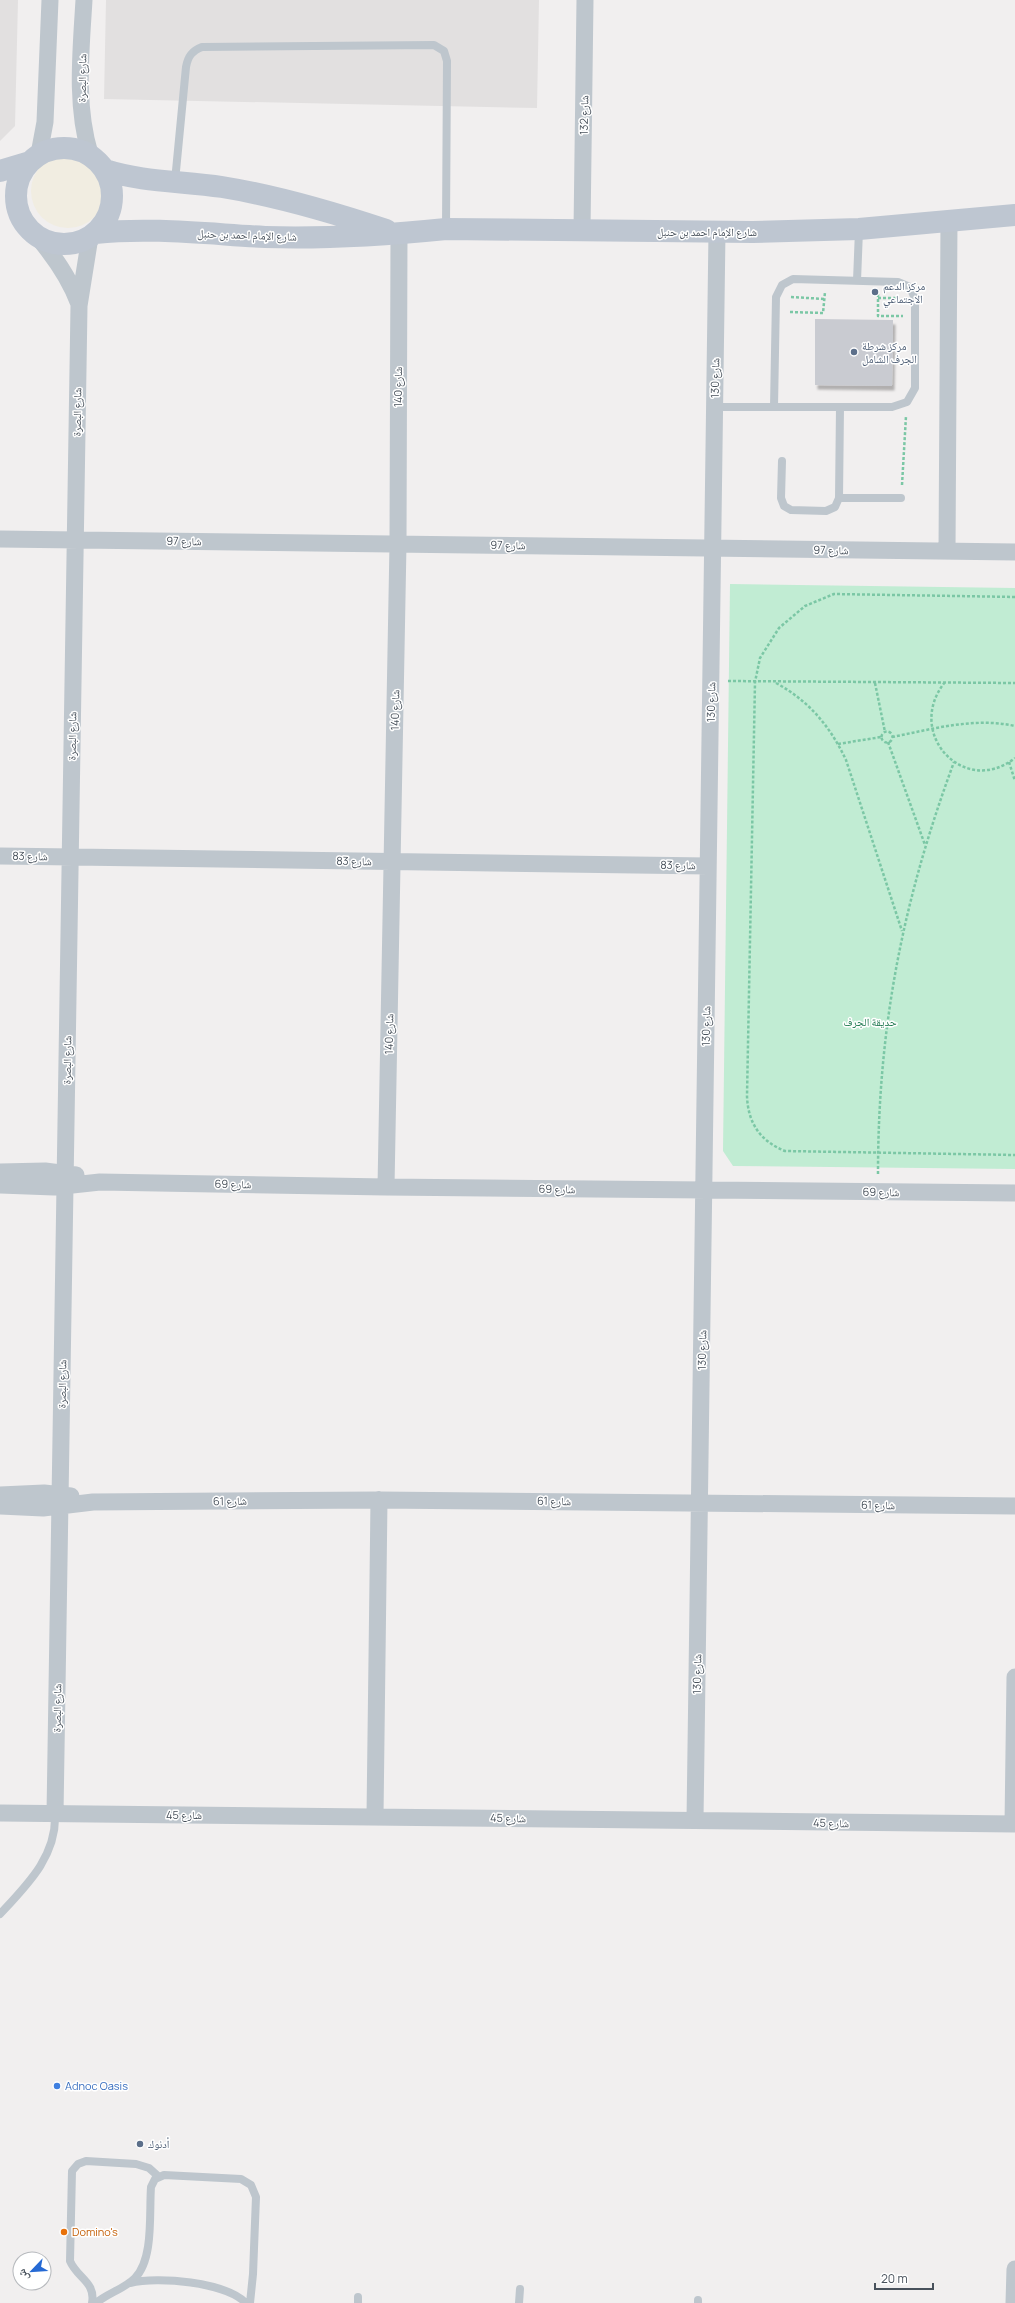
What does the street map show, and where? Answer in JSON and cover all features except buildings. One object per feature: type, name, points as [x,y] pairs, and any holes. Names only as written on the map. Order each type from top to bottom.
[{"type":"street","points":[[29,228],[16,200],[16,190],[21,175],[34,158],[45,122],[50,0]]},
{"type":"street","name":"شارع البصرة","points":[[84,0],[81,104],[84,132],[90,154]]},
{"type":"street","name":"شارع 132","points":[[582,230],[585,0]]},
{"type":"street","points":[[0,171],[34,158],[48,150],[70,148],[90,154],[105,170],[112,192],[112,204],[109,214],[93,235],[80,242],[56,244],[29,228],[0,202]]},
{"type":"street","name":"شارع الإمام احمد بن حنبل","points":[[105,170],[136,178],[175,181],[264,196],[352,219],[399,234]]},
{"type":"street","name":"شارع الإمام احمد بن حنبل","points":[[93,235],[139,231],[311,237],[399,234],[446,229],[717,232],[859,229],[1015,215]]},
{"type":"street","points":[[947,551],[949,221]]},
{"type":"street","name":"شارع البصرة","points":[[29,228],[61,266],[72,285],[79,306]]},
{"type":"street","name":"شارع 130","points":[[695,1820],[717,232]]},
{"type":"street","name":"شارع 140","points":[[386,1187],[398,544],[399,234]]},
{"type":"street","name":"شارع البصرة","points":[[56,1814],[79,306],[93,235]]},
{"type":"street","name":"شارع 97","points":[[0,539],[1015,552]]},
{"type":"street","name":"شارع 83","points":[[0,856],[708,866]]},
{"type":"street","name":"شارع 69","points":[[0,1172],[45,1170],[65,1179]]},
{"type":"street","name":"شارع 69","points":[[0,1185],[65,1179],[100,1182],[386,1187],[1015,1193]]},
{"type":"street","name":"شارع 61","points":[[0,1495],[60,1501],[92,1502],[379,1500],[1015,1506]]},
{"type":"street","points":[[375,1816],[379,1500]]},
{"type":"street","name":"شارع 61","points":[[0,1506],[60,1501]]},
{"type":"street","points":[[1014,1824],[1015,1677]]},
{"type":"street","name":"شارع 45","points":[[0,1813],[1014,1824]]},
{"type":"street","points":[[1014,2303],[1015,2269]]},
{"type":"lane","points":[[175,181],[186,67],[191,54],[196,49],[202,47],[434,45],[444,51],[447,61],[446,229]]},
{"type":"lane","points":[[857,281],[859,229]]},
{"type":"lane","points":[[715,407],[774,407],[892,407],[907,402],[915,388],[916,299],[910,287],[898,282],[878,281],[794,279],[787,281],[778,290],[776,297],[774,407]]},
{"type":"lane","points":[[782,461],[781,498],[787,508],[826,511],[835,507],[839,498],[840,407]]},
{"type":"lane","points":[[839,498],[901,498]]},
{"type":"lane","points":[[0,1914],[38,1871],[52,1843],[56,1827],[56,1814]]},
{"type":"lane","points":[[92,2303],[92,2290],[89,2284],[75,2271],[70,2261],[72,2171],[78,2164],[86,2161],[136,2164],[149,2168],[159,2177]]},
{"type":"lane","points":[[96,2303],[136,2277],[146,2260],[151,2187],[155,2179],[159,2177],[241,2179],[251,2185],[256,2197],[253,2274],[250,2303]]},
{"type":"lane","points":[[128,2283],[157,2280],[219,2288],[234,2294],[246,2303]]},
{"type":"lane","points":[[519,2303],[520,2289]]},
{"type":"path","points":[[775,312],[823,313],[826,280]]},
{"type":"path","points":[[878,281],[878,316],[915,316]]},
{"type":"path","points":[[776,297],[825,299]]},
{"type":"path","points":[[901,498],[907,402]]},
{"type":"path","points":[[1015,597],[834,594],[805,606],[779,628],[760,658],[755,682],[748,1108],[756,1130],[774,1147],[785,1151],[1015,1155]]},
{"type":"path","points":[[711,681],[1015,683]]},
{"type":"path","points":[[774,682],[809,706],[829,728],[838,744],[846,760],[902,932]]},
{"type":"path","points":[[945,682],[934,700],[931,710],[931,729],[940,748],[954,762],[972,769],[982,770],[1000,767],[1015,758]]},
{"type":"path","points":[[875,683],[886,732]]},
{"type":"path","points":[[888,742],[892,737],[971,723],[1015,726]]},
{"type":"path","points":[[838,744],[881,737],[886,732]]},
{"type":"path","points":[[886,732],[892,734],[892,737]]},
{"type":"path","points":[[881,737],[885,742],[888,742],[925,846]]},
{"type":"path","points":[[878,1192],[878,1153],[883,1058],[891,994],[902,932],[925,846],[954,762]]},
{"type":"path","points":[[1009,762],[1015,781]]},
{"type":"shaded area","points":[[0,0],[18,0],[15,126],[0,141]]},
{"type":"shaded area","points":[[106,0],[539,0],[537,108],[104,99]]},
{"type":"green space","name":"حديقة الجرف","points":[[730,584],[1015,588],[1015,1169],[733,1166],[723,1151]]},
{"type":"sand","points":[[68,154],[82,157],[94,165],[102,177],[105,191],[102,205],[94,217],[82,225],[68,228],[54,225],[42,217],[34,205],[31,191],[34,177],[42,165],[54,157]]},
{"type":"place","name":"مركز الدعم الاجتماعي","points":[[875,292]]},
{"type":"place","name":"مركز شرطة الجرف الشامل","points":[[854,352]]},
{"type":"place","name":"Adnoc Oasis","points":[[57,2086]]},
{"type":"place","name":"أدنوك","points":[[140,2144]]},
{"type":"place","name":"Domino's","points":[[64,2232]]}]
